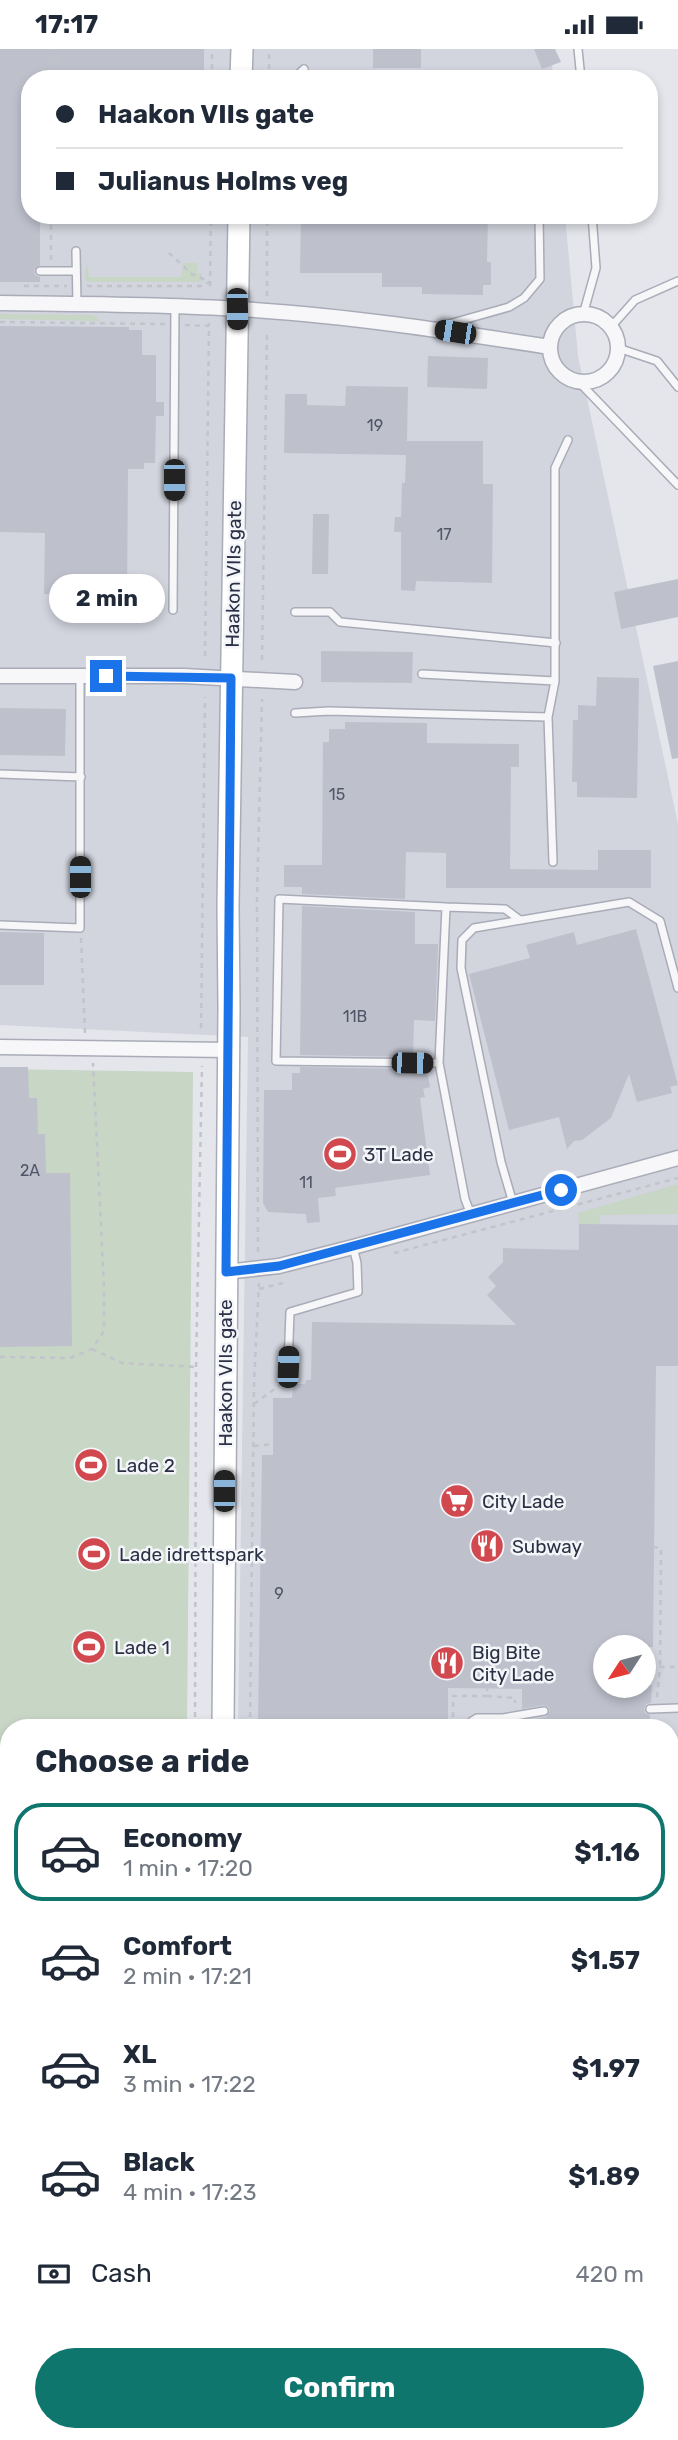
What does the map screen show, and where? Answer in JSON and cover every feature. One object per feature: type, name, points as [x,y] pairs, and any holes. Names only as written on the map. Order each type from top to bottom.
[{"type":"main road","points":[[241,70],[242,49]]},
{"type":"main road","name":"Haakon VIIs gate","points":[[223,1719],[228,905],[239,224]]},
{"type":"street","points":[[0,303],[237,309],[431,328],[550,347]]},
{"type":"street","points":[[583,314],[593,316],[610,328],[616,337],[618,348],[616,360],[610,370],[591,382],[579,382],[561,374],[551,357],[550,347],[551,337],[564,321],[583,314]]},
{"type":"street","points":[[0,676],[205,677],[295,682]]},
{"type":"street","points":[[0,1047],[229,1050]]},
{"type":"street","name":"Haakon VIIs gate","points":[[226,1272],[259,1269],[353,1247],[678,1158]]},
{"type":"lane","points":[[578,49],[580,70]]},
{"type":"lane","points":[[431,328],[509,307],[524,298],[540,279],[540,224]]},
{"type":"lane","points":[[583,314],[596,268],[593,224]]},
{"type":"lane","points":[[76,251],[77,304]]},
{"type":"lane","points":[[40,271],[76,271]]},
{"type":"lane","points":[[610,328],[635,300],[678,281]]},
{"type":"lane","points":[[173,610],[175,306]]},
{"type":"lane","points":[[618,348],[657,361],[678,387]]},
{"type":"lane","points":[[579,382],[678,485]]},
{"type":"lane","points":[[553,862],[548,717],[555,681],[555,468],[568,440]]},
{"type":"lane","points":[[295,612],[330,612],[340,622],[556,643]]},
{"type":"lane","points":[[422,674],[555,681]]},
{"type":"lane","points":[[0,925],[80,928],[80,676]]},
{"type":"lane","points":[[295,713],[329,711],[548,717]]},
{"type":"lane","points":[[0,774],[81,776]]},
{"type":"lane","points":[[439,1063],[276,1061],[279,899],[505,909],[520,920]]},
{"type":"lane","points":[[513,1203],[500,1162],[461,968],[462,940],[474,928],[629,902],[660,921],[678,988]]},
{"type":"lane","points":[[446,907],[439,1063],[464,1199],[471,1216]]},
{"type":"lane","points":[[288,1367],[290,1312],[358,1292],[357,1263],[353,1247]]},
{"type":"lane","points":[[650,1709],[678,1709]]},
{"type":"lane","points":[[475,1719],[503,1718],[544,1711]]},
{"type":"path","points":[[212,49],[212,70]]},
{"type":"path","points":[[269,49],[269,70]]},
{"type":"path","points":[[51,224],[51,286]]},
{"type":"path","points":[[209,284],[211,224]]},
{"type":"path","points":[[267,224],[267,296]]},
{"type":"path","points":[[169,253],[192,275],[209,284]]},
{"type":"path","points":[[13,286],[209,284]]},
{"type":"path","points":[[0,322],[209,325],[205,656]]},
{"type":"path","points":[[262,660],[267,332]]},
{"type":"path","points":[[259,355],[266,355]]},
{"type":"path","points":[[201,1028],[205,697]]},
{"type":"path","points":[[250,1719],[254,1404],[259,1289],[257,900],[262,699]]},
{"type":"path","points":[[0,1357],[70,1357],[92,1349],[104,1331],[80,928]]},
{"type":"path","points":[[246,1008],[258,1008]]},
{"type":"path","points":[[195,1719],[196,1367],[202,1066]]},
{"type":"path","points":[[357,1263],[678,1178]]},
{"type":"path","points":[[259,1289],[283,1282]]},
{"type":"path","points":[[197,1317],[204,1317]]},
{"type":"path","points":[[92,1349],[122,1363],[196,1367]]},
{"type":"path","points":[[254,1404],[284,1382],[288,1367]]},
{"type":"path","points":[[254,1445],[273,1444]]},
{"type":"path","points":[[245,1470],[254,1467]]},
{"type":"path","points":[[197,1510],[204,1508]]},
{"type":"path","points":[[653,1548],[661,1548],[660,1667],[657,1701]]},
{"type":"path","points":[[660,1667],[678,1667]]},
{"type":"path","points":[[453,1719],[453,1696],[487,1696],[487,1688]]},
{"type":"shaded area","points":[[0,49],[551,49],[552,70],[21,70],[21,224],[566,224],[578,356],[678,824],[678,1719],[238,1719],[248,1037],[0,1025]]},
{"type":"green space","points":[[183,263],[197,263],[197,273],[202,273],[202,282],[85,280],[85,268],[88,265],[89,277],[182,277]]},
{"type":"green space","points":[[0,314],[94,315],[100,321],[0,319]]},
{"type":"green space","name":"Lade idrettspark","points":[[0,1069],[193,1072],[187,1719],[0,1719]]},
{"type":"green space","points":[[678,1184],[678,1214],[600,1215],[600,1224],[579,1224],[578,1213]]},
{"type":"building","points":[[0,49],[204,49],[204,70],[21,70],[21,224],[40,224],[40,265],[34,270],[35,275],[40,277],[40,282],[0,282]]},
{"type":"building","points":[[373,49],[421,49],[421,68],[373,68]]},
{"type":"building","points":[[534,49],[555,49],[561,62],[542,69]]},
{"type":"building","points":[[301,224],[488,224],[487,262],[491,262],[491,285],[483,285],[483,295],[422,294],[422,287],[382,287],[382,273],[300,273]]},
{"type":"building","points":[[0,326],[129,327],[129,330],[142,330],[142,355],[156,355],[156,402],[164,402],[164,416],[156,416],[155,463],[144,463],[144,469],[128,469],[127,594],[44,594],[45,533],[0,532]]},
{"type":"building","points":[[428,356],[488,358],[487,389],[427,387]]},
{"type":"building","points":[[346,386],[408,387],[407,441],[483,441],[483,484],[493,484],[492,583],[416,581],[415,591],[401,590],[401,532],[394,532],[395,517],[401,517],[406,455],[284,453],[285,394],[307,394],[307,405],[345,406]]},
{"type":"building","points":[[313,514],[329,514],[328,574],[312,574]]},
{"type":"building","points":[[678,579],[678,617],[621,629],[614,592]]},
{"type":"building","points":[[321,651],[413,652],[412,683],[321,682]]},
{"type":"building","points":[[678,661],[678,758],[672,759],[653,666]]},
{"type":"building","points":[[597,677],[639,678],[637,798],[577,797],[577,782],[572,782],[573,720],[578,720],[578,705],[596,706]]},
{"type":"building","points":[[0,708],[66,709],[65,756],[0,755]]},
{"type":"building","points":[[345,722],[427,723],[427,743],[519,744],[519,767],[511,767],[510,869],[598,870],[598,850],[651,850],[651,888],[446,888],[446,853],[406,852],[405,899],[302,894],[302,887],[284,887],[284,865],[322,865],[323,742],[329,742],[329,729],[345,729]]},
{"type":"building","points":[[302,906],[415,912],[415,944],[438,944],[438,949],[435,1021],[414,1020],[413,1057],[300,1055]]},
{"type":"building","points":[[636,929],[678,1085],[670,1087],[672,1093],[637,1102],[629,1074],[611,1118],[582,1140],[574,1141],[567,1149],[559,1117],[509,1130],[469,974],[530,958],[526,945],[574,932],[577,945]]},
{"type":"building","points":[[0,932],[44,933],[44,985],[0,985]]},
{"type":"building","points":[[0,1067],[28,1067],[29,1098],[37,1098],[38,1134],[45,1134],[46,1173],[70,1173],[72,1346],[0,1347]]},
{"type":"building","points":[[300,1067],[413,1069],[428,1075],[430,1087],[423,1089],[425,1097],[420,1098],[430,1175],[335,1188],[336,1196],[318,1198],[320,1222],[307,1223],[306,1214],[268,1212],[263,1203],[264,1090],[292,1090],[292,1073],[300,1073]]},
{"type":"building","name":"City Lade","points":[[579,1224],[678,1225],[678,1366],[656,1366],[653,1635],[593,1635],[593,1698],[651,1698],[651,1703],[646,1704],[644,1709],[650,1719],[534,1719],[546,1717],[550,1711],[544,1705],[522,1709],[522,1689],[448,1688],[448,1719],[258,1719],[262,1455],[273,1455],[273,1398],[292,1398],[293,1384],[305,1384],[306,1380],[311,1380],[312,1322],[516,1325],[487,1295],[496,1286],[488,1277],[503,1262],[503,1248],[579,1250]]},
{"type":"tunnel","points":[[54,49],[54,70]]},
{"type":"place","name":"3T Lade","points":[[340,1154]]},
{"type":"place","name":"Lade 2","points":[[91,1465]]},
{"type":"place","name":"City Lade","points":[[457,1501]]},
{"type":"place","name":"Subway","points":[[487,1546]]},
{"type":"place","name":"Lade idrettspark","points":[[94,1554]]},
{"type":"place","name":"Lade 1","points":[[89,1647]]},
{"type":"place","name":"Big Bite City Lade","points":[[447,1663]]},
{"type":"route","points":[[106,676],[231,678],[226,1272],[279,1266],[561,1190]]}]
